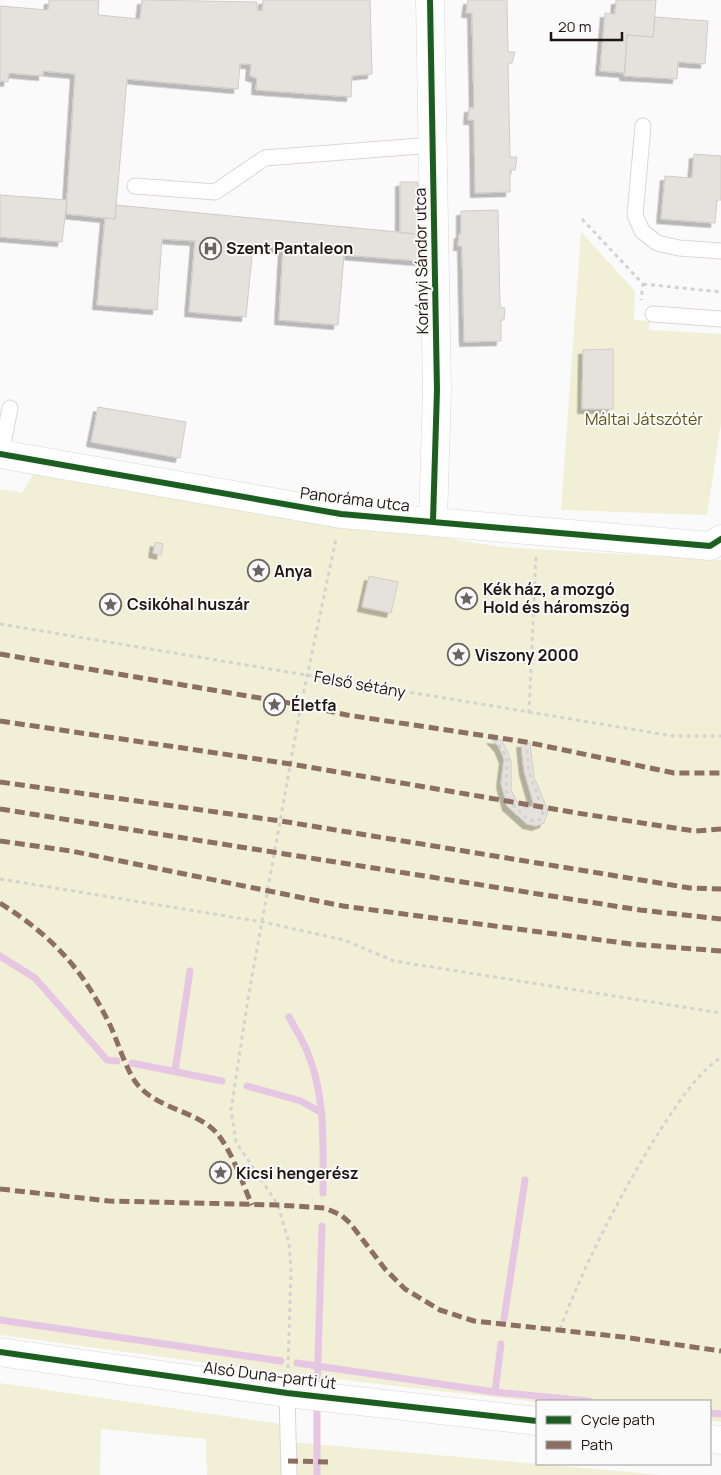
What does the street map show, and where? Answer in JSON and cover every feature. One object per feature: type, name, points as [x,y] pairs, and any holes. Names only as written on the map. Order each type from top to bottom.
[{"type":"street","name":"Korányi Sándor utca","points":[[430,0],[437,390],[433,521]]},
{"type":"street","name":"Panoráma utca","points":[[0,454],[341,514],[717,544]]},
{"type":"street","name":"Alsó Duna-parti út","points":[[0,1352],[307,1394],[536,1421]]},
{"type":"lane","points":[[643,126],[635,215],[642,231],[657,243],[679,248],[721,251]]},
{"type":"lane","points":[[135,186],[215,192],[265,158],[433,145]]},
{"type":"lane","points":[[653,314],[721,319]]},
{"type":"lane","points":[[0,454],[10,408]]},
{"type":"lane","points":[[288,1475],[307,1394]]},
{"type":"path","points":[[582,219],[643,284],[721,292]]},
{"type":"path","points":[[641,304],[643,284]]},
{"type":"path","points":[[288,1354],[291,1270],[289,1243],[278,1205],[236,1142],[231,1110],[243,1027],[307,676],[341,514]]},
{"type":"path","points":[[529,713],[537,530]]},
{"type":"path","points":[[495,739],[506,757],[506,790],[512,804],[527,819],[537,822],[542,817],[543,811],[529,772],[526,743]]},
{"type":"path","points":[[0,879],[263,922],[344,940],[394,961],[721,1013]]},
{"type":"path","points":[[560,1329],[576,1288],[602,1233],[636,1171],[672,1111],[696,1080],[721,1057]]},
{"type":"green space","name":"Máltai Játszótér","points":[[581,232],[635,291],[634,320],[650,321],[649,330],[721,334],[721,423],[707,515],[561,510]]},
{"type":"green space","points":[[36,470],[501,547],[721,560],[721,1422],[711,1421],[711,1400],[536,1400],[536,1402],[275,1372],[0,1335],[0,489],[22,493]]},
{"type":"green space","points":[[0,1383],[280,1424],[280,1441],[663,1475],[207,1475],[206,1439],[101,1429],[100,1475],[0,1475]]},
{"type":"building","points":[[49,0],[99,0],[98,15],[140,19],[142,0],[257,2],[256,10],[262,11],[263,0],[370,0],[372,74],[352,76],[351,97],[256,90],[257,78],[250,76],[251,64],[240,64],[238,89],[127,79],[115,219],[66,214],[75,74],[43,71],[43,76],[9,73],[8,82],[0,81],[0,6],[48,10]]},
{"type":"building","points":[[468,0],[507,0],[508,52],[515,52],[512,63],[508,63],[510,157],[517,157],[515,170],[510,170],[510,192],[475,193],[474,120],[468,120],[469,108],[474,108],[472,13],[466,13]]},
{"type":"building","points":[[616,0],[656,0],[653,37],[627,35],[625,73],[600,71],[605,13],[615,14]]},
{"type":"building","points":[[655,17],[708,21],[705,64],[678,62],[677,79],[624,76],[627,35],[653,37]]},
{"type":"building","points":[[694,154],[721,156],[721,200],[717,200],[715,223],[661,219],[665,176],[692,178]]},
{"type":"building","points":[[400,182],[418,182],[419,234],[400,233]]},
{"type":"building","points":[[0,195],[67,200],[62,242],[0,237]]},
{"type":"building","points":[[116,205],[419,234],[420,261],[344,255],[338,325],[279,320],[283,248],[253,246],[246,317],[189,312],[195,241],[162,239],[157,310],[97,305],[105,218],[115,219]]},
{"type":"building","points":[[498,210],[500,307],[505,308],[504,320],[501,320],[501,341],[464,342],[462,246],[458,246],[459,234],[461,234],[461,211]]},
{"type":"building","points":[[613,349],[613,409],[582,409],[583,350]]},
{"type":"building","points":[[98,407],[186,422],[180,458],[91,442]]},
{"type":"building","points":[[155,542],[163,544],[161,555],[153,553]]},
{"type":"building","points":[[369,576],[398,582],[391,613],[362,607]]},
{"type":"building","points":[[491,739],[501,740],[507,750],[511,762],[511,790],[517,802],[526,808],[533,806],[533,802],[524,771],[521,743],[530,743],[534,777],[548,811],[544,823],[536,826],[527,824],[507,806],[501,783],[504,759],[499,747]]},
{"type":"waterway","points":[[0,956],[35,978],[107,1060],[117,1061]]},
{"type":"waterway","points":[[175,1071],[190,971]]},
{"type":"waterway","points":[[289,1017],[307,1051],[318,1085],[322,1121],[323,1193]]},
{"type":"waterway","points":[[132,1063],[222,1081]]},
{"type":"waterway","points":[[247,1086],[301,1101],[322,1113]]},
{"type":"waterway","points":[[504,1319],[525,1180]]},
{"type":"waterway","points":[[317,1392],[322,1226]]},
{"type":"waterway","points":[[0,1320],[281,1361]]},
{"type":"waterway","points":[[495,1392],[501,1344]]},
{"type":"waterway","points":[[297,1363],[495,1392],[579,1400]]},
{"type":"waterway","points":[[317,1403],[317,1475]]},
{"type":"waterway","points":[[711,1413],[721,1414]]},
{"type":"marked path","points":[[0,654],[301,705],[347,715],[526,742],[674,773],[721,773]]},
{"type":"marked path","points":[[0,721],[291,764],[577,813],[695,831],[721,829]]},
{"type":"marked path","points":[[0,782],[281,821],[690,888],[721,889]]},
{"type":"marked path","points":[[0,809],[640,910],[721,919]]},
{"type":"marked path","points":[[0,841],[71,851],[343,906],[631,944],[721,951]]},
{"type":"marked path","points":[[0,903],[36,928],[77,970],[110,1025],[129,1071],[137,1084],[153,1098],[200,1120],[209,1126],[223,1141],[252,1205]]},
{"type":"marked path","points":[[0,1189],[109,1201],[325,1208],[341,1215],[350,1223],[385,1269],[405,1289],[440,1310],[474,1321],[623,1337],[721,1351]]},
{"type":"marked path","points":[[288,1461],[333,1462]]},
{"type":"cycle path","points":[[430,0],[437,390],[433,521]]},
{"type":"cycle path","points":[[0,454],[341,514],[710,546],[721,539]]},
{"type":"cycle path","points":[[0,1352],[287,1393],[536,1421]]},
{"type":"place","name":"Szent Pantaleon","points":[[210,248]]},
{"type":"place","name":"Anya","points":[[258,571]]},
{"type":"place","name":"Kék ház, a mozgó Hold és háromszög","points":[[467,598]]},
{"type":"place","name":"Csikóhal huszár","points":[[111,604]]},
{"type":"place","name":"Viszony 2000","points":[[459,655]]},
{"type":"place","name":"Életfa","points":[[275,705]]},
{"type":"place","name":"Kicsi hengerész","points":[[220,1173]]}]
